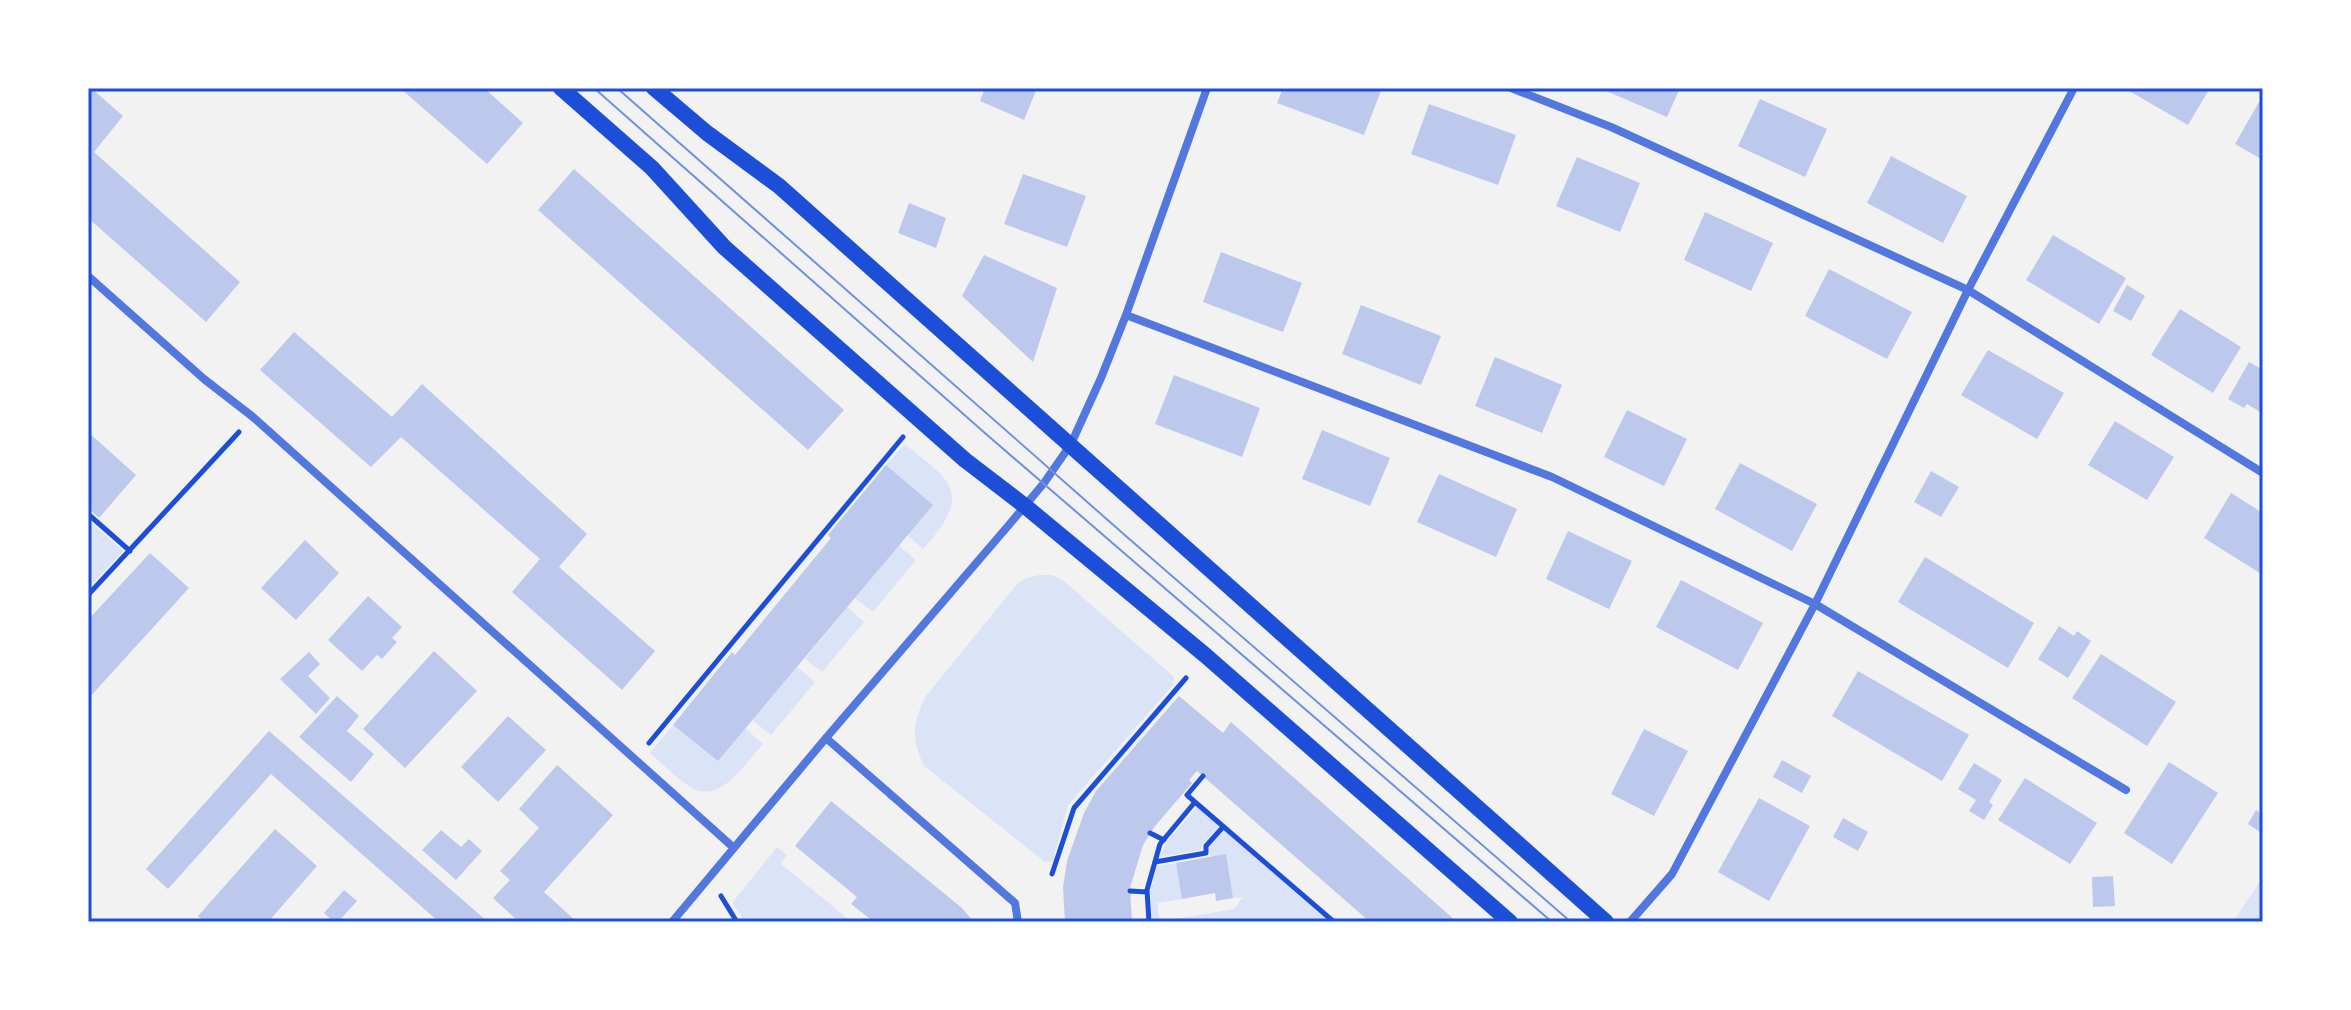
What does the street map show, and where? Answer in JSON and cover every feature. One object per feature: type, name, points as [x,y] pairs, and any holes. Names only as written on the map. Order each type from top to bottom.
[{"type":"main road","points":[[561,88],[652,168],[724,247],[965,460],[1205,655],[1510,922]]},
{"type":"main road","points":[[654,88],[707,133],[779,186],[1606,922]]},
{"type":"street","points":[[672,922],[1025,506],[1071,444],[1126,315],[1207,88]]},
{"type":"street","points":[[1511,88],[1611,127],[1968,290],[2263,473]]},
{"type":"street","points":[[1630,922],[1672,874],[1815,604],[1968,290],[2074,88]]},
{"type":"street","points":[[88,276],[204,379],[253,417],[734,848]]},
{"type":"street","points":[[1126,315],[1552,477],[1815,604],[2126,790]]},
{"type":"street","points":[[826,738],[1015,903],[1018,922]]},
{"type":"path","points":[[88,595],[253,417]]},
{"type":"path","points":[[635,759],[904,437]]},
{"type":"path","points":[[88,514],[130,551]]},
{"type":"path","points":[[1052,874],[1074,808],[1186,678]]},
{"type":"path","points":[[1203,776],[1187,795],[1334,922]]},
{"type":"path","points":[[1149,922],[1147,892],[1155,862],[1164,840],[1195,802]]},
{"type":"path","points":[[1155,862],[1206,853],[1206,846],[1223,827]]},
{"type":"path","points":[[1150,833],[1164,840]]},
{"type":"path","points":[[709,877],[737,922]]},
{"type":"path","points":[[1130,891],[1147,892]]},
{"type":"shaded area","points":[[905,444],[939,472],[951,491],[952,500],[946,518],[923,549],[907,535],[886,465]]},
{"type":"shaded area","points":[[88,520],[123,551],[88,589]]},
{"type":"shaded area","points":[[898,545],[916,560],[873,612],[855,598]]},
{"type":"shaded area","points":[[1039,575],[1052,575],[1065,582],[1174,677],[1173,685],[1068,805],[1053,861],[1045,862],[924,766],[915,739],[918,715],[926,696],[1017,584]]},
{"type":"shaded area","points":[[847,607],[864,622],[822,672],[805,659]]},
{"type":"shaded area","points":[[797,667],[815,682],[771,735],[752,720]]},
{"type":"shaded area","points":[[673,725],[718,761],[745,728],[763,744],[740,772],[721,787],[700,791],[689,786],[650,753]]},
{"type":"shaded area","points":[[1197,807],[1219,826],[1201,850],[1159,857],[1169,839]]},
{"type":"shaded area","points":[[1224,830],[1329,922],[1170,922],[1234,909],[1243,897],[1233,898],[1225,855],[1211,857],[1209,848]]},
{"type":"shaded area","points":[[777,847],[787,855],[781,864],[852,922],[745,922],[732,903]]},
{"type":"shaded area","points":[[1176,863],[1182,899],[1157,903],[1160,922],[1152,922],[1150,893],[1157,866]]},
{"type":"shaded area","points":[[2263,877],[2263,922],[2233,922]]},
{"type":"building","points":[[88,88],[123,116],[94,152],[240,282],[206,322],[88,218]]},
{"type":"building","points":[[400,88],[484,88],[523,123],[487,164]]},
{"type":"building","points":[[985,88],[1037,88],[1024,120],[980,101]]},
{"type":"building","points":[[1283,88],[1382,88],[1364,135],[1277,103]]},
{"type":"building","points":[[1599,88],[1680,88],[1667,117]]},
{"type":"building","points":[[2124,88],[2210,88],[2188,125]]},
{"type":"building","points":[[1760,99],[1827,129],[1805,177],[1738,146]]},
{"type":"building","points":[[2259,102],[2263,105],[2263,160],[2235,144]]},
{"type":"building","points":[[1429,104],[1516,135],[1498,185],[1411,154]]},
{"type":"building","points":[[1891,156],[1967,196],[1943,243],[1867,203]]},
{"type":"building","points":[[1577,157],[1640,183],[1620,232],[1556,206]]},
{"type":"building","points":[[574,169],[844,410],[808,450],[538,210]]},
{"type":"building","points":[[1023,174],[1086,196],[1067,247],[1004,224]]},
{"type":"building","points":[[909,203],[946,218],[936,248],[898,233]]},
{"type":"building","points":[[1705,212],[1773,243],[1751,291],[1684,260]]},
{"type":"building","points":[[2053,235],[2126,278],[2099,324],[2026,280]]},
{"type":"building","points":[[1221,252],[1302,283],[1283,332],[1203,302]]},
{"type":"building","points":[[984,255],[1057,288],[1033,362],[962,296]]},
{"type":"building","points":[[1829,269],[1912,312],[1887,359],[1805,316]]},
{"type":"building","points":[[2127,285],[2145,296],[2131,321],[2113,311]]},
{"type":"building","points":[[1361,305],[1441,336],[1421,385],[1342,354]]},
{"type":"building","points":[[2180,309],[2241,347],[2213,393],[2151,355]]},
{"type":"building","points":[[294,332],[392,417],[422,384],[587,534],[559,567],[655,651],[622,690],[512,592],[540,559],[401,437],[371,467],[260,370]]},
{"type":"building","points":[[1988,350],[2064,393],[2037,439],[1961,395]]},
{"type":"building","points":[[1495,357],[1562,385],[1542,433],[1475,406]]},
{"type":"building","points":[[2249,362],[2263,370],[2263,408],[2260,412],[2247,404],[2244,408],[2228,399]]},
{"type":"building","points":[[1174,375],[1260,408],[1242,457],[1155,424]]},
{"type":"building","points":[[1627,410],[1687,439],[1664,486],[1604,457]]},
{"type":"building","points":[[2115,421],[2174,457],[2147,500],[2088,465]]},
{"type":"building","points":[[1322,430],[1390,458],[1370,506],[1302,479]]},
{"type":"building","points":[[88,432],[136,475],[99,518],[88,508]]},
{"type":"building","points":[[1740,463],[1817,504],[1792,551],[1715,509]]},
{"type":"building","points":[[886,465],[933,505],[718,761],[673,725],[831,538],[828,535]]},
{"type":"building","points":[[1931,471],[1959,487],[1941,517],[1914,502]]},
{"type":"building","points":[[1439,474],[1517,509],[1496,557],[1417,522]]},
{"type":"building","points":[[2231,493],[2263,513],[2263,575],[2204,538]]},
{"type":"building","points":[[1568,531],[1632,561],[1609,609],[1546,579]]},
{"type":"building","points":[[305,540],[339,573],[296,620],[261,588]]},
{"type":"building","points":[[150,553],[189,588],[88,699],[88,620]]},
{"type":"building","points":[[1925,557],[2034,623],[2008,668],[1898,602]]},
{"type":"building","points":[[1681,580],[1763,623],[1738,670],[1656,627]]},
{"type":"building","points":[[368,596],[402,627],[392,638],[397,642],[382,659],[377,655],[362,671],[328,640]]},
{"type":"building","points":[[2059,626],[2074,636],[2077,631],[2091,641],[2068,678],[2038,659]]},
{"type":"building","points":[[434,651],[477,691],[405,768],[363,729]]},
{"type":"building","points":[[309,652],[320,664],[308,676],[330,698],[316,714],[280,679]]},
{"type":"building","points":[[2101,654],[2176,702],[2147,746],[2072,698]]},
{"type":"building","points":[[1858,671],[1969,735],[1942,781],[1832,716]]},
{"type":"building","points":[[337,696],[359,716],[347,731],[374,754],[351,782],[299,737]]},
{"type":"building","points":[[1179,696],[1223,733],[1231,722],[1457,922],[1370,922],[1197,771],[1189,780],[1192,783],[1143,845],[1130,888],[1132,922],[1065,922],[1063,887],[1067,861],[1084,813],[1096,791]]},
{"type":"building","points":[[508,716],[546,750],[498,802],[461,767]]},
{"type":"building","points":[[1644,729],[1688,751],[1654,816],[1611,794]]},
{"type":"building","points":[[269,731],[488,922],[439,922],[271,774],[168,889],[146,869]]},
{"type":"building","points":[[1782,760],[1811,776],[1802,793],[1773,777]]},
{"type":"building","points":[[2169,762],[2218,793],[2172,864],[2124,833]]},
{"type":"building","points":[[1974,763],[2002,780],[1989,802],[1993,805],[1984,820],[1969,811],[1976,800],[1958,789]]},
{"type":"building","points":[[557,765],[613,815],[544,892],[577,922],[519,922],[493,898],[510,880],[500,871],[539,828],[519,809]]},
{"type":"building","points":[[2025,778],[2097,823],[2070,864],[1998,820]]},
{"type":"building","points":[[1759,798],[1810,826],[1769,901],[1718,872]]},
{"type":"building","points":[[831,801],[962,908],[974,922],[874,922],[851,904],[857,897],[795,846]]},
{"type":"building","points":[[2256,810],[2263,815],[2263,834],[2248,824]]},
{"type":"building","points":[[1843,818],[1868,832],[1858,851],[1833,837]]},
{"type":"building","points":[[275,829],[317,866],[268,922],[205,922],[198,916]]},
{"type":"building","points":[[441,830],[461,847],[469,839],[482,851],[456,880],[422,850]]},
{"type":"building","points":[[1226,854],[1233,898],[1216,901],[1215,893],[1182,899],[1176,863]]},
{"type":"building","points":[[2113,876],[2115,906],[2093,907],[2092,877]]},
{"type":"building","points":[[344,890],[357,901],[338,922],[334,922],[324,913]]},
{"type":"tram line","points":[[594,88],[986,434],[1552,922]]},
{"type":"tram line","points":[[617,88],[1571,922]]}]
